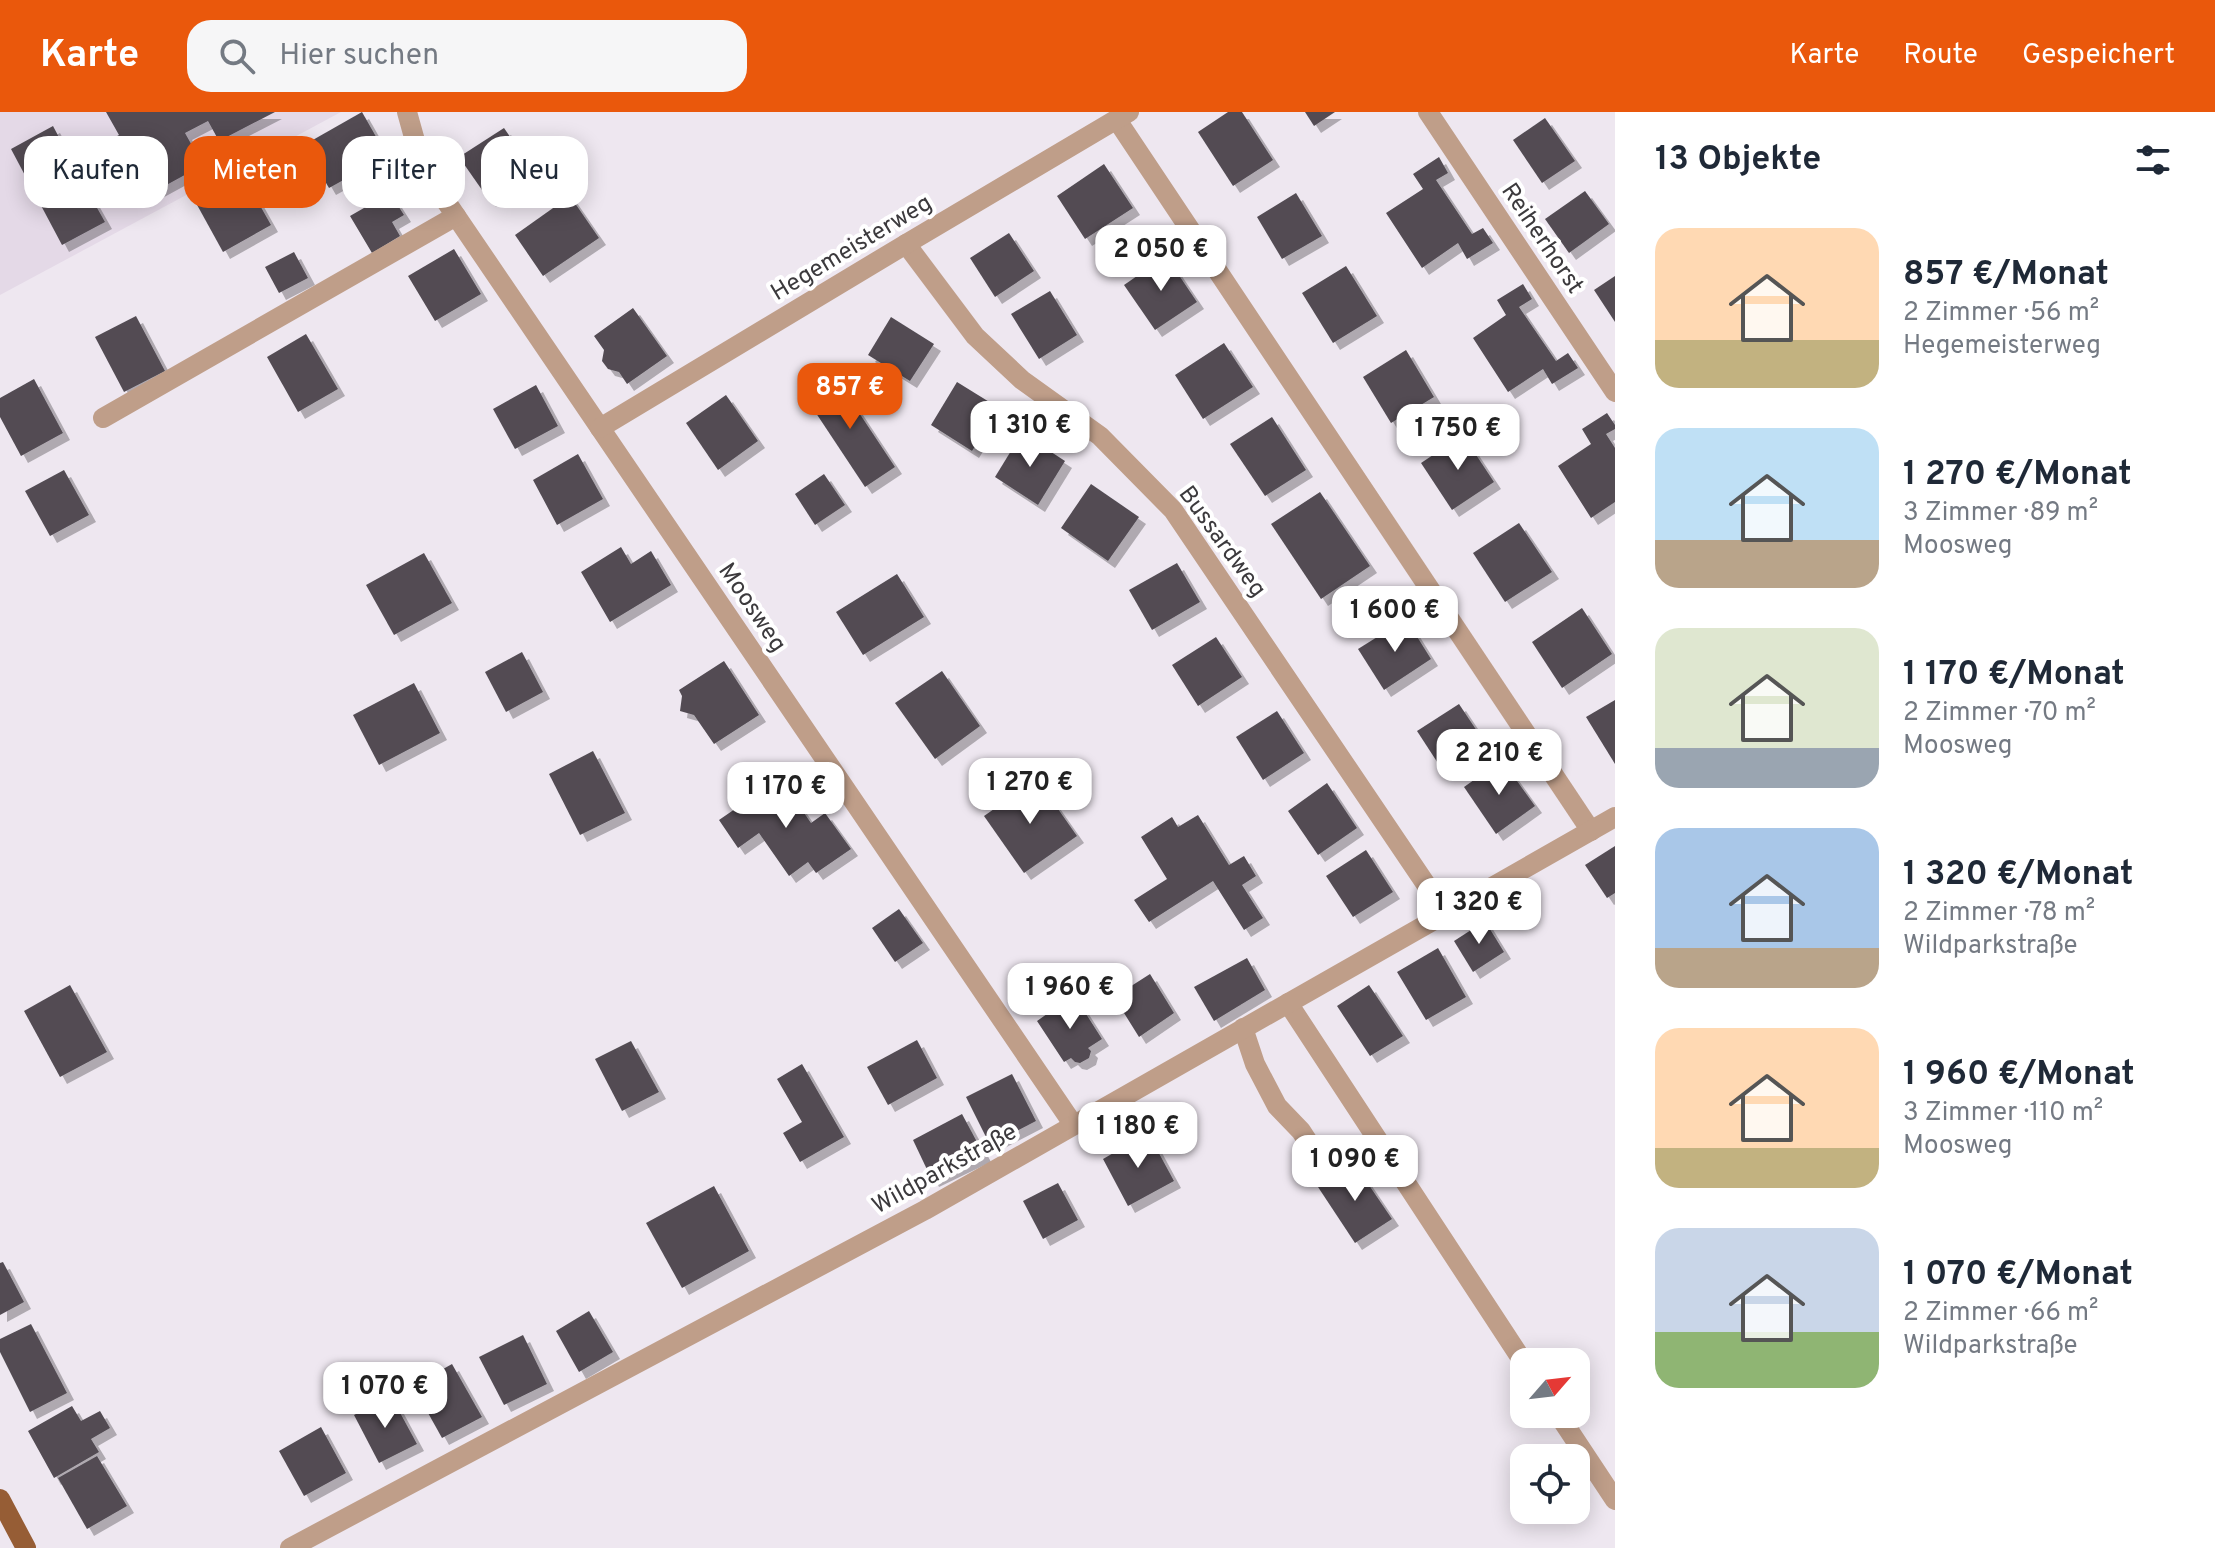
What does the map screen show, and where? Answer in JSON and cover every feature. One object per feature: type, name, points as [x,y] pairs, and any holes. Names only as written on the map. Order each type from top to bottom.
[{"type":"main road","points":[[0,1499],[26,1548]]},
{"type":"street","name":"Moosweg","points":[[407,112],[422,166],[1073,1124]]},
{"type":"street","name":"Reiherhorst","points":[[1428,112],[1615,392]]},
{"type":"street","points":[[1123,116],[1591,831]]},
{"type":"street","name":"Hegemeisterweg","points":[[600,428],[1123,116]]},
{"type":"street","points":[[103,418],[456,216]]},
{"type":"street","name":"Bussardweg","points":[[906,244],[975,336],[1022,380],[1100,436],[1173,510],[1446,914]]},
{"type":"street","name":"Wildparkstraße","points":[[290,1548],[925,1210],[1615,817]]},
{"type":"street","points":[[1288,1003],[1514,1348]]},
{"type":"street","points":[[1243,1028],[1255,1064],[1277,1106],[1301,1131],[1316,1154]]},
{"type":"street","points":[[1567,1428],[1615,1500]]},
{"type":"shaded area","points":[[0,112],[341,112],[296,136],[184,136],[184,196],[168,205],[168,136],[24,136],[24,208],[162,208],[0,295]]},
{"type":"building","points":[[106,112],[275,112],[229,136],[216,136],[208,121],[185,133],[184,175],[168,184],[168,136],[119,135]]},
{"type":"building","points":[[362,112],[376,136],[342,136],[342,181],[329,188],[326,183],[326,136],[320,136]]},
{"type":"building","points":[[1228,112],[1242,112],[1273,160],[1233,186],[1198,132]]},
{"type":"building","points":[[1305,112],[1335,112],[1314,126]]},
{"type":"building","points":[[1545,118],[1575,161],[1542,183],[1513,140]]},
{"type":"building","points":[[53,126],[58,136],[35,136]]},
{"type":"building","points":[[504,128],[510,136],[492,136]]},
{"type":"building","points":[[24,142],[24,173],[11,149]]},
{"type":"building","points":[[481,143],[481,189],[465,166],[465,153]]},
{"type":"building","points":[[1439,157],[1448,173],[1436,180],[1472,234],[1483,228],[1493,243],[1467,259],[1458,243],[1422,268],[1386,213],[1423,189],[1413,174]]},
{"type":"building","points":[[1104,164],[1133,208],[1085,239],[1057,196]]},
{"type":"building","points":[[1585,191],[1609,224],[1569,253],[1545,219]]},
{"type":"building","points":[[1296,193],[1322,236],[1282,259],[1257,217]]},
{"type":"building","points":[[42,208],[97,208],[105,222],[62,245]]},
{"type":"building","points":[[199,208],[261,208],[271,225],[223,252]]},
{"type":"building","points":[[364,208],[400,208],[404,215],[392,222],[400,236],[372,253],[350,216]]},
{"type":"building","points":[[553,208],[578,208],[599,238],[543,276],[515,235]]},
{"type":"building","points":[[1009,233],[1034,271],[995,297],[970,258]]},
{"type":"building","points":[[454,249],[481,294],[435,321],[408,276]]},
{"type":"building","points":[[294,252],[308,278],[279,293],[265,267]]},
{"type":"building","points":[[1166,256],[1197,302],[1155,330],[1124,285]]},
{"type":"building","points":[[1346,266],[1377,316],[1333,343],[1302,293]]},
{"type":"building","points":[[1615,276],[1615,322],[1594,290]]},
{"type":"building","points":[[1523,284],[1532,299],[1519,307],[1556,361],[1568,353],[1578,368],[1552,384],[1543,369],[1508,392],[1473,338],[1506,315],[1497,300]]},
{"type":"building","points":[[1050,291],[1077,335],[1039,359],[1011,314]]},
{"type":"building","points":[[633,308],[667,356],[627,384],[619,372],[608,369],[602,361],[604,350],[594,336]]},
{"type":"building","points":[[136,316],[165,371],[124,392],[95,337]]},
{"type":"building","points":[[891,317],[934,344],[910,381],[868,355]]},
{"type":"building","points":[[306,334],[338,389],[298,412],[267,357]]},
{"type":"building","points":[[1224,343],[1253,387],[1203,419],[1175,375]]},
{"type":"building","points":[[1406,350],[1434,397],[1391,423],[1363,377]]},
{"type":"building","points":[[834,375],[895,467],[865,487],[804,395]]},
{"type":"building","points":[[34,379],[63,433],[21,456],[0,417],[0,398]]},
{"type":"building","points":[[957,382],[999,408],[972,451],[931,425]]},
{"type":"building","points":[[536,385],[558,426],[515,449],[493,409]]},
{"type":"building","points":[[726,395],[758,441],[718,470],[686,423]]},
{"type":"building","points":[[1607,413],[1615,425],[1615,429],[1606,434],[1615,448],[1615,502],[1591,518],[1558,466],[1591,444],[1582,429]]},
{"type":"building","points":[[1272,417],[1306,470],[1265,496],[1230,444]]},
{"type":"building","points":[[1022,433],[1065,461],[1038,505],[995,477]]},
{"type":"building","points":[[1463,435],[1494,482],[1452,510],[1421,463]]},
{"type":"building","points":[[578,454],[603,499],[557,525],[533,480]]},
{"type":"building","points":[[64,470],[89,515],[50,536],[25,491]]},
{"type":"building","points":[[824,474],[845,505],[815,525],[795,494]]},
{"type":"building","points":[[1091,484],[1139,517],[1108,561],[1061,528]]},
{"type":"building","points":[[1320,492],[1370,566],[1321,599],[1271,524]]},
{"type":"building","points":[[1519,523],[1552,572],[1505,602],[1473,553]]},
{"type":"building","points":[[621,547],[631,564],[651,551],[671,585],[610,622],[581,572]]},
{"type":"building","points":[[424,553],[452,603],[394,635],[366,585]]},
{"type":"building","points":[[1177,563],[1200,602],[1152,630],[1129,590]]},
{"type":"building","points":[[897,574],[924,617],[863,655],[836,612]]},
{"type":"building","points":[[1582,608],[1612,654],[1562,688],[1532,642]]},
{"type":"building","points":[[1406,619],[1431,659],[1384,690],[1358,649]]},
{"type":"building","points":[[1216,637],[1242,677],[1198,706],[1172,665]]},
{"type":"building","points":[[522,652],[543,692],[506,712],[485,672]]},
{"type":"building","points":[[724,661],[759,715],[714,744],[694,715],[680,711],[682,696],[679,690]]},
{"type":"building","points":[[942,671],[980,726],[935,759],[895,703]]},
{"type":"building","points":[[414,683],[440,733],[379,765],[353,715]]},
{"type":"building","points":[[1615,700],[1615,764],[1586,717]]},
{"type":"building","points":[[1459,704],[1487,746],[1445,774],[1417,731]]},
{"type":"building","points":[[1277,711],[1304,753],[1263,780],[1236,737]]},
{"type":"building","points":[[593,751],[625,813],[580,835],[549,774]]},
{"type":"building","points":[[1502,760],[1535,806],[1496,834],[1464,787]]},
{"type":"building","points":[[780,778],[811,823],[825,813],[851,849],[816,873],[808,862],[789,876],[759,833],[738,848],[719,820]]},
{"type":"building","points":[[1037,779],[1077,836],[1024,873],[984,816]]},
{"type":"building","points":[[1327,783],[1357,828],[1318,855],[1288,811]]},
{"type":"building","points":[[1198,815],[1229,865],[1244,856],[1256,876],[1242,885],[1263,918],[1244,930],[1213,881],[1149,922],[1134,900],[1167,879],[1141,837],[1172,817],[1178,827]]},
{"type":"building","points":[[1615,846],[1615,893],[1607,898],[1585,865]]},
{"type":"building","points":[[1366,850],[1393,892],[1353,917],[1326,876]]},
{"type":"building","points":[[899,909],[923,943],[895,962],[872,928]]},
{"type":"building","points":[[1485,921],[1504,952],[1473,972],[1454,941]]},
{"type":"building","points":[[1438,948],[1466,997],[1426,1020],[1397,972]]},
{"type":"building","points":[[1247,958],[1265,990],[1214,1021],[1194,987]]},
{"type":"building","points":[[1150,974],[1174,1013],[1139,1037],[1114,997]]},
{"type":"building","points":[[70,985],[107,1052],[60,1077],[24,1011]]},
{"type":"building","points":[[1369,985],[1403,1036],[1370,1056],[1337,1006]]},
{"type":"building","points":[[1074,995],[1102,1039],[1088,1048],[1091,1051],[1089,1058],[1080,1063],[1071,1058],[1064,1062],[1037,1021]]},
{"type":"building","points":[[917,1040],[937,1078],[888,1105],[867,1067]]},
{"type":"building","points":[[631,1041],[659,1092],[622,1111],[595,1059]]},
{"type":"building","points":[[802,1064],[844,1137],[800,1162],[783,1133],[802,1122],[777,1079]]},
{"type":"building","points":[[1012,1074],[1036,1121],[990,1145],[966,1097]]},
{"type":"building","points":[[962,1114],[984,1155],[932,1180],[913,1140]]},
{"type":"building","points":[[1148,1133],[1174,1181],[1128,1206],[1103,1159]]},
{"type":"building","points":[[1354,1163],[1392,1219],[1355,1243],[1318,1187]]},
{"type":"building","points":[[1058,1183],[1078,1220],[1043,1239],[1023,1201]]},
{"type":"building","points":[[714,1186],[749,1251],[682,1288],[646,1223]]},
{"type":"building","points":[[3,1262],[24,1302],[0,1315],[0,1263]]},
{"type":"building","points":[[589,1311],[613,1352],[579,1372],[556,1331]]},
{"type":"building","points":[[31,1324],[67,1393],[30,1412],[0,1352],[0,1339]]},
{"type":"building","points":[[523,1335],[547,1384],[504,1405],[479,1357]]},
{"type":"building","points":[[452,1364],[482,1417],[442,1438],[413,1386]]},
{"type":"building","points":[[391,1396],[417,1444],[379,1463],[354,1415]]},
{"type":"building","points":[[72,1406],[81,1421],[100,1411],[110,1428],[91,1439],[99,1452],[54,1478],[28,1431]]},
{"type":"building","points":[[321,1427],[346,1473],[304,1496],[279,1451]]},
{"type":"building","points":[[97,1456],[127,1506],[87,1529],[58,1478]]}]
